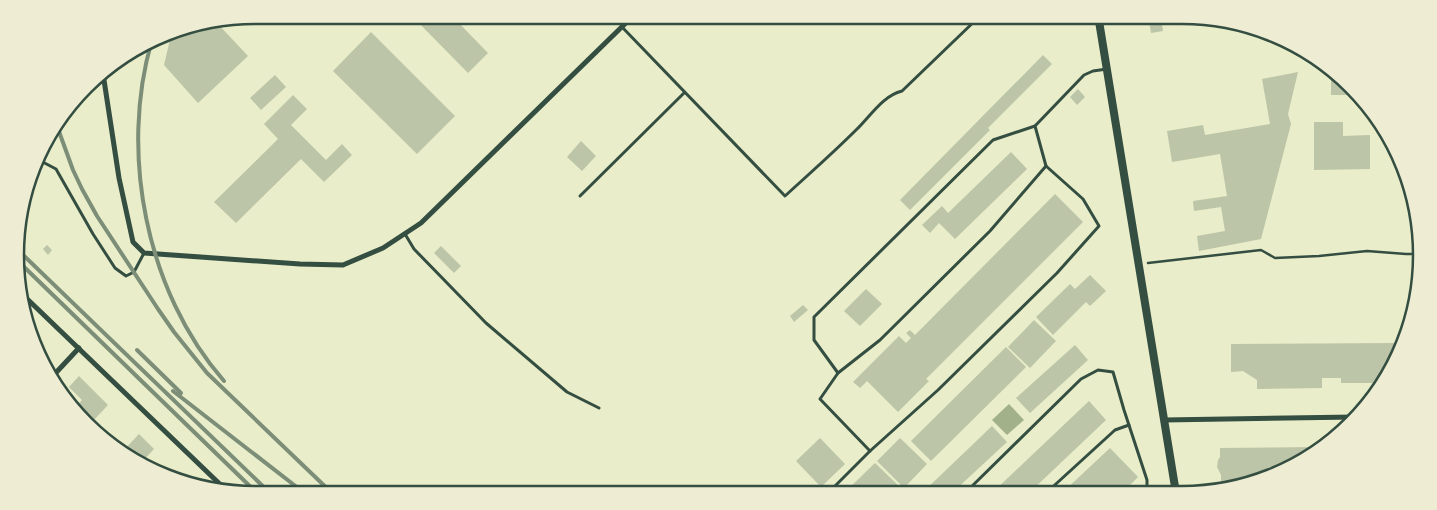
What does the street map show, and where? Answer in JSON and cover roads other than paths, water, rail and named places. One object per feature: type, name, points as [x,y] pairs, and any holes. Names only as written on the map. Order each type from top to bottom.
[{"type":"street","points":[[104,80],[119,178],[133,242],[144,254],[343,265],[383,248],[421,223],[625,24]]},
{"type":"street","points":[[1100,24],[1175,486]]},
{"type":"street","points":[[28,300],[219,483]]},
{"type":"street","points":[[56,373],[79,348]]},
{"type":"street","points":[[1164,420],[1348,417]]},
{"type":"lane","points":[[622,27],[785,196],[882,103],[893,93],[902,91],[972,24]]},
{"type":"lane","points":[[838,372],[814,340],[814,317],[993,140],[1035,126],[1084,75],[1093,71],[1107,69]]},
{"type":"lane","points":[[580,196],[684,93]]},
{"type":"lane","points":[[835,486],[870,451],[938,390],[1056,273],[1099,226],[1083,199],[1046,166],[1035,126]]},
{"type":"lane","points":[[43,162],[56,169],[115,268],[126,276],[134,272],[144,254]]},
{"type":"lane","points":[[870,451],[820,399],[838,372],[880,340],[990,231],[1046,166]]},
{"type":"lane","points":[[405,233],[414,249],[486,323],[567,392],[599,408]]},
{"type":"lane","points":[[973,486],[1081,380],[1098,370],[1113,372],[1147,480],[1146,486]]},
{"type":"lane","points":[[1054,486],[1115,430],[1129,426]]},
{"type":"railway","points":[[150,50],[142,83],[138,128],[140,174],[146,219],[158,264],[175,306],[197,345],[224,381]]},
{"type":"railway","points":[[59,132],[73,170],[97,216],[174,332],[207,373],[325,486]]},
{"type":"railway","points":[[24,256],[263,486]]},
{"type":"railway","points":[[24,267],[250,486]]},
{"type":"railway","points":[[137,350],[181,393]]},
{"type":"railway","points":[[173,391],[295,486]]}]
